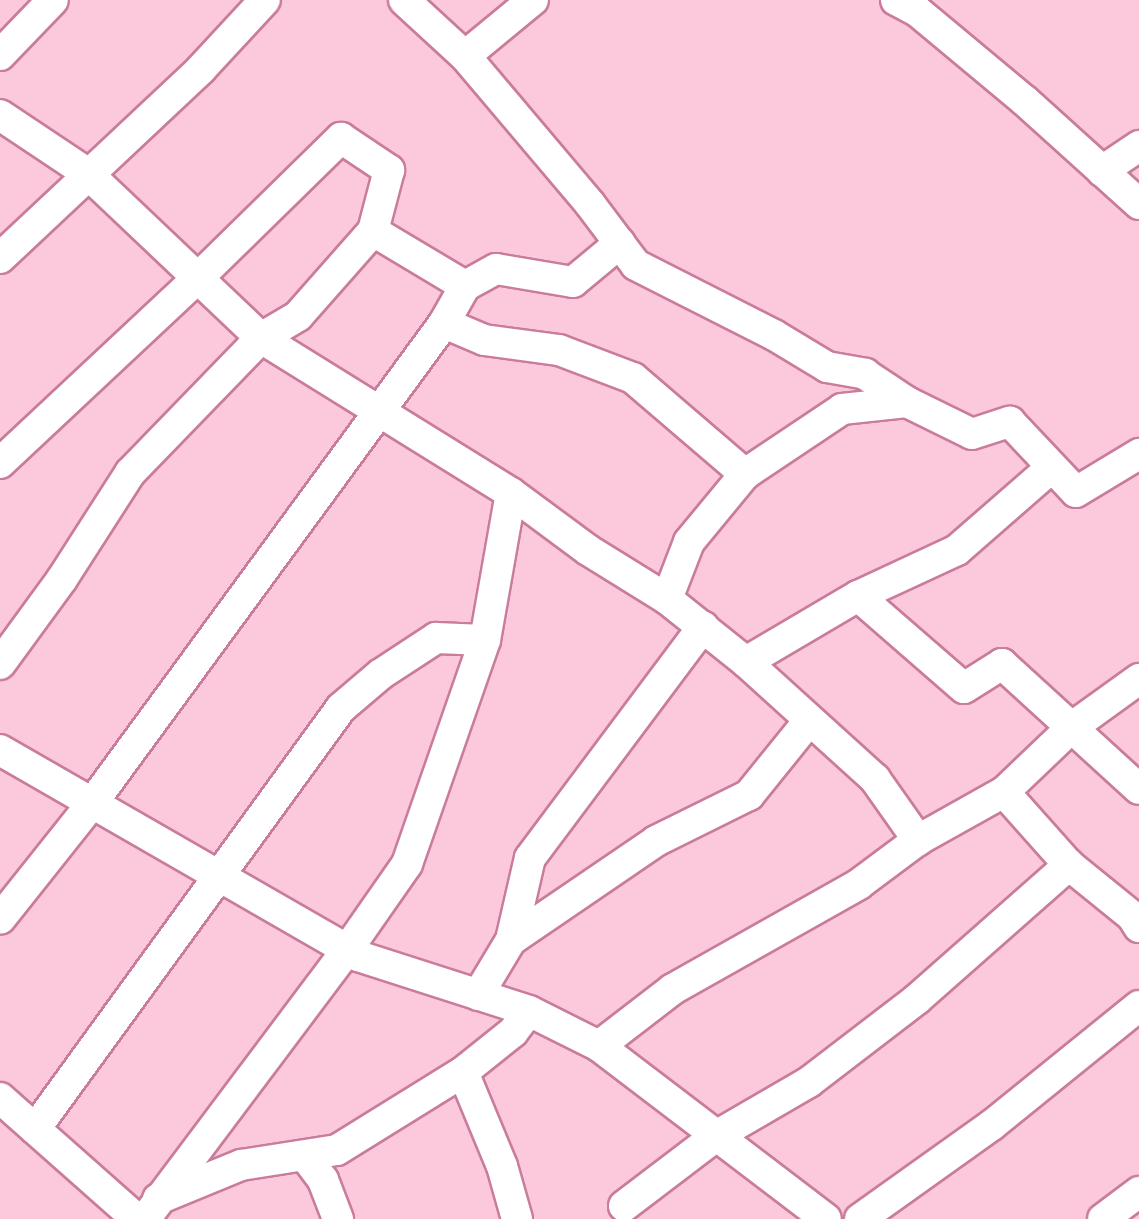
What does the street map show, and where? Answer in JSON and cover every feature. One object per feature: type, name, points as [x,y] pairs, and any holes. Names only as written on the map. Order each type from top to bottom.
[{"type":"street","points":[[0,55],[53,0]]},
{"type":"street","points":[[0,258],[201,69],[265,0]]},
{"type":"street","points":[[404,0],[465,56],[636,265],[774,335],[827,367],[865,374],[907,402],[972,434],[1010,422],[1076,492],[1139,454]]},
{"type":"street","points":[[465,56],[533,0]]},
{"type":"street","points":[[896,0],[917,11],[977,60],[1139,204]]},
{"type":"street","points":[[0,115],[87,173],[261,338],[511,493],[588,550],[667,599],[703,627],[875,779],[918,840]]},
{"type":"street","points":[[0,463],[199,277],[341,138],[389,170],[373,231],[298,316],[261,338],[130,473],[62,579],[0,664]]},
{"type":"street","points":[[1102,171],[1139,146]]},
{"type":"street","points":[[373,231],[465,286]]},
{"type":"street","points":[[0,919],[93,802],[378,409],[444,323],[465,286],[496,269],[573,282],[620,243]]},
{"type":"street","points":[[444,323],[484,340],[559,350],[633,378],[745,474]]},
{"type":"street","points":[[667,599],[689,542],[745,474],[842,409],[907,402]]},
{"type":"street","points":[[746,662],[858,596],[957,550],[1052,467]]},
{"type":"street","points":[[147,1212],[347,950],[407,864],[485,640],[511,493]]},
{"type":"street","points":[[858,596],[964,688],[1002,664],[1139,789]]},
{"type":"street","points":[[478,995],[511,940],[530,858],[703,627]]},
{"type":"street","points":[[35,1129],[341,708],[381,674],[436,638],[485,640]]},
{"type":"street","points":[[599,1046],[673,989],[859,884],[918,840],[1004,792],[1071,728],[1139,679]]},
{"type":"street","points":[[511,940],[656,841],[749,795],[808,722]]},
{"type":"street","points":[[0,750],[347,950],[529,1011],[599,1046],[826,1219]]},
{"type":"street","points":[[1004,792],[1069,865],[1132,916],[1139,927]]},
{"type":"street","points":[[624,1206],[716,1136],[809,1082],[917,999],[1069,865]]},
{"type":"street","points":[[860,1219],[992,1125],[1139,1006]]},
{"type":"street","points":[[147,1212],[241,1165],[337,1150],[463,1072],[513,1032],[529,1011]]},
{"type":"street","points":[[463,1072],[502,1166],[517,1219]]},
{"type":"street","points":[[0,1098],[35,1129],[147,1212]]},
{"type":"street","points":[[305,1156],[323,1180],[338,1219]]},
{"type":"street","points":[[1103,1219],[1139,1192]]}]
